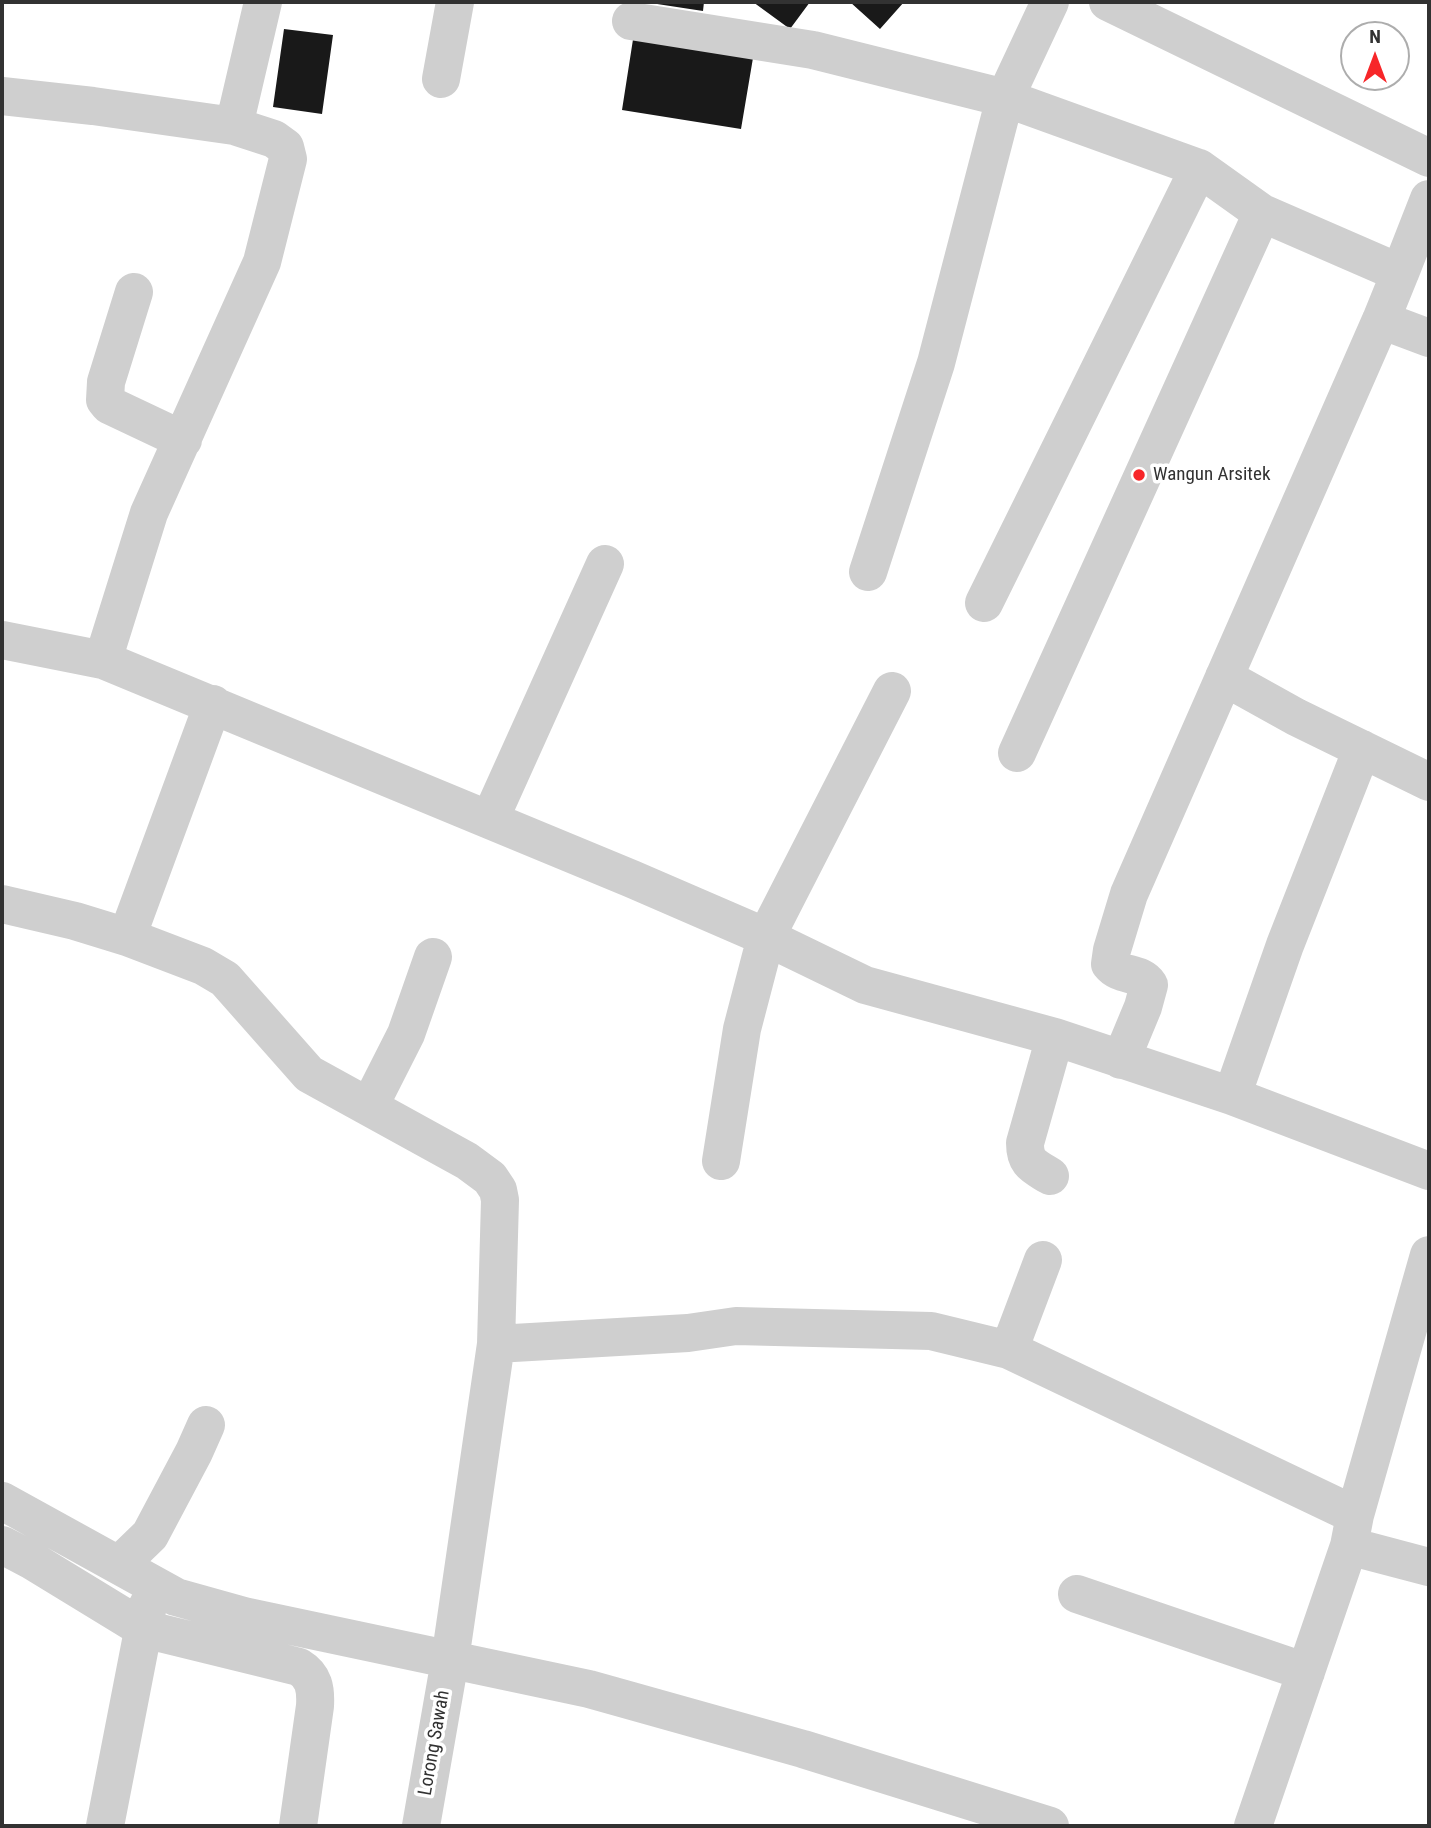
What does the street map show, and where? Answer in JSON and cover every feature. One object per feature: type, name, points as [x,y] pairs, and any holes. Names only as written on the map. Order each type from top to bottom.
[{"type":"street","points":[[234,126],[262,2]]},
{"type":"street","points":[[441,79],[455,2]]},
{"type":"street","points":[[868,572],[936,363],[1004,98],[1049,2]]},
{"type":"street","points":[[1108,2],[1429,158]]},
{"type":"street","points":[[631,22],[813,50],[1004,98],[1199,168],[1262,213],[1400,273]]},
{"type":"street","points":[[2,96],[234,126],[274,139],[285,147],[288,159],[262,262],[149,513],[103,660]]},
{"type":"street","points":[[984,603],[1199,168]]},
{"type":"street","points":[[1121,1060],[1149,985],[1142,978],[1115,971],[1110,964],[1129,894],[1381,320],[1429,199]]},
{"type":"street","points":[[1017,753],[1262,213]]},
{"type":"street","points":[[134,292],[106,382],[104,400],[109,405],[183,440]]},
{"type":"street","points":[[1381,320],[1429,338]]},
{"type":"street","points":[[490,819],[605,564]]},
{"type":"street","points":[[2,640],[103,660],[214,704],[766,937],[865,985],[1055,1038],[1232,1096],[1429,1171]]},
{"type":"street","points":[[1224,677],[1296,717],[1429,782]]},
{"type":"street","points":[[721,1161],[742,1029],[766,937],[892,691]]},
{"type":"street","points":[[127,937],[214,704]]},
{"type":"street","points":[[1232,1096],[1285,945],[1362,748]]},
{"type":"street","name":"Lorong Sawah","points":[[2,904],[75,921],[127,937],[203,967],[225,979],[309,1074],[480,1170],[498,1190],[500,1212],[496,1344],[450,1660],[421,1826]]},
{"type":"street","points":[[369,1107],[406,1034],[433,957]]},
{"type":"street","points":[[1050,1176],[1032,1165],[1026,1156],[1026,1143],[1055,1038]]},
{"type":"street","points":[[1253,1826],[1352,1530],[1429,1255]]},
{"type":"street","points":[[1009,1350],[1043,1259]]},
{"type":"street","points":[[496,1344],[688,1333],[736,1326],[931,1331],[1009,1350],[1352,1530],[1429,1567]]},
{"type":"street","points":[[105,1826],[144,1629],[135,1574],[150,1535],[206,1425]]},
{"type":"street","points":[[2,1501],[176,1597],[244,1616],[616,1697],[803,1749],[1051,1826]]},
{"type":"street","points":[[2,1545],[144,1629],[299,1668],[310,1676],[316,1694],[298,1826]]},
{"type":"street","points":[[1077,1594],[1306,1672]]},
{"type":"building","points":[[644,2],[704,2],[703,11]]},
{"type":"building","points":[[753,2],[810,2],[790,29]]},
{"type":"building","points":[[850,2],[904,2],[880,29]]},
{"type":"building","points":[[284,29],[333,35],[322,114],[273,107]]},
{"type":"building","points":[[634,33],[754,52],[741,129],[622,110]]},
{"type":"place","name":"Wangun Arsitek","points":[[1139,475]]}]
